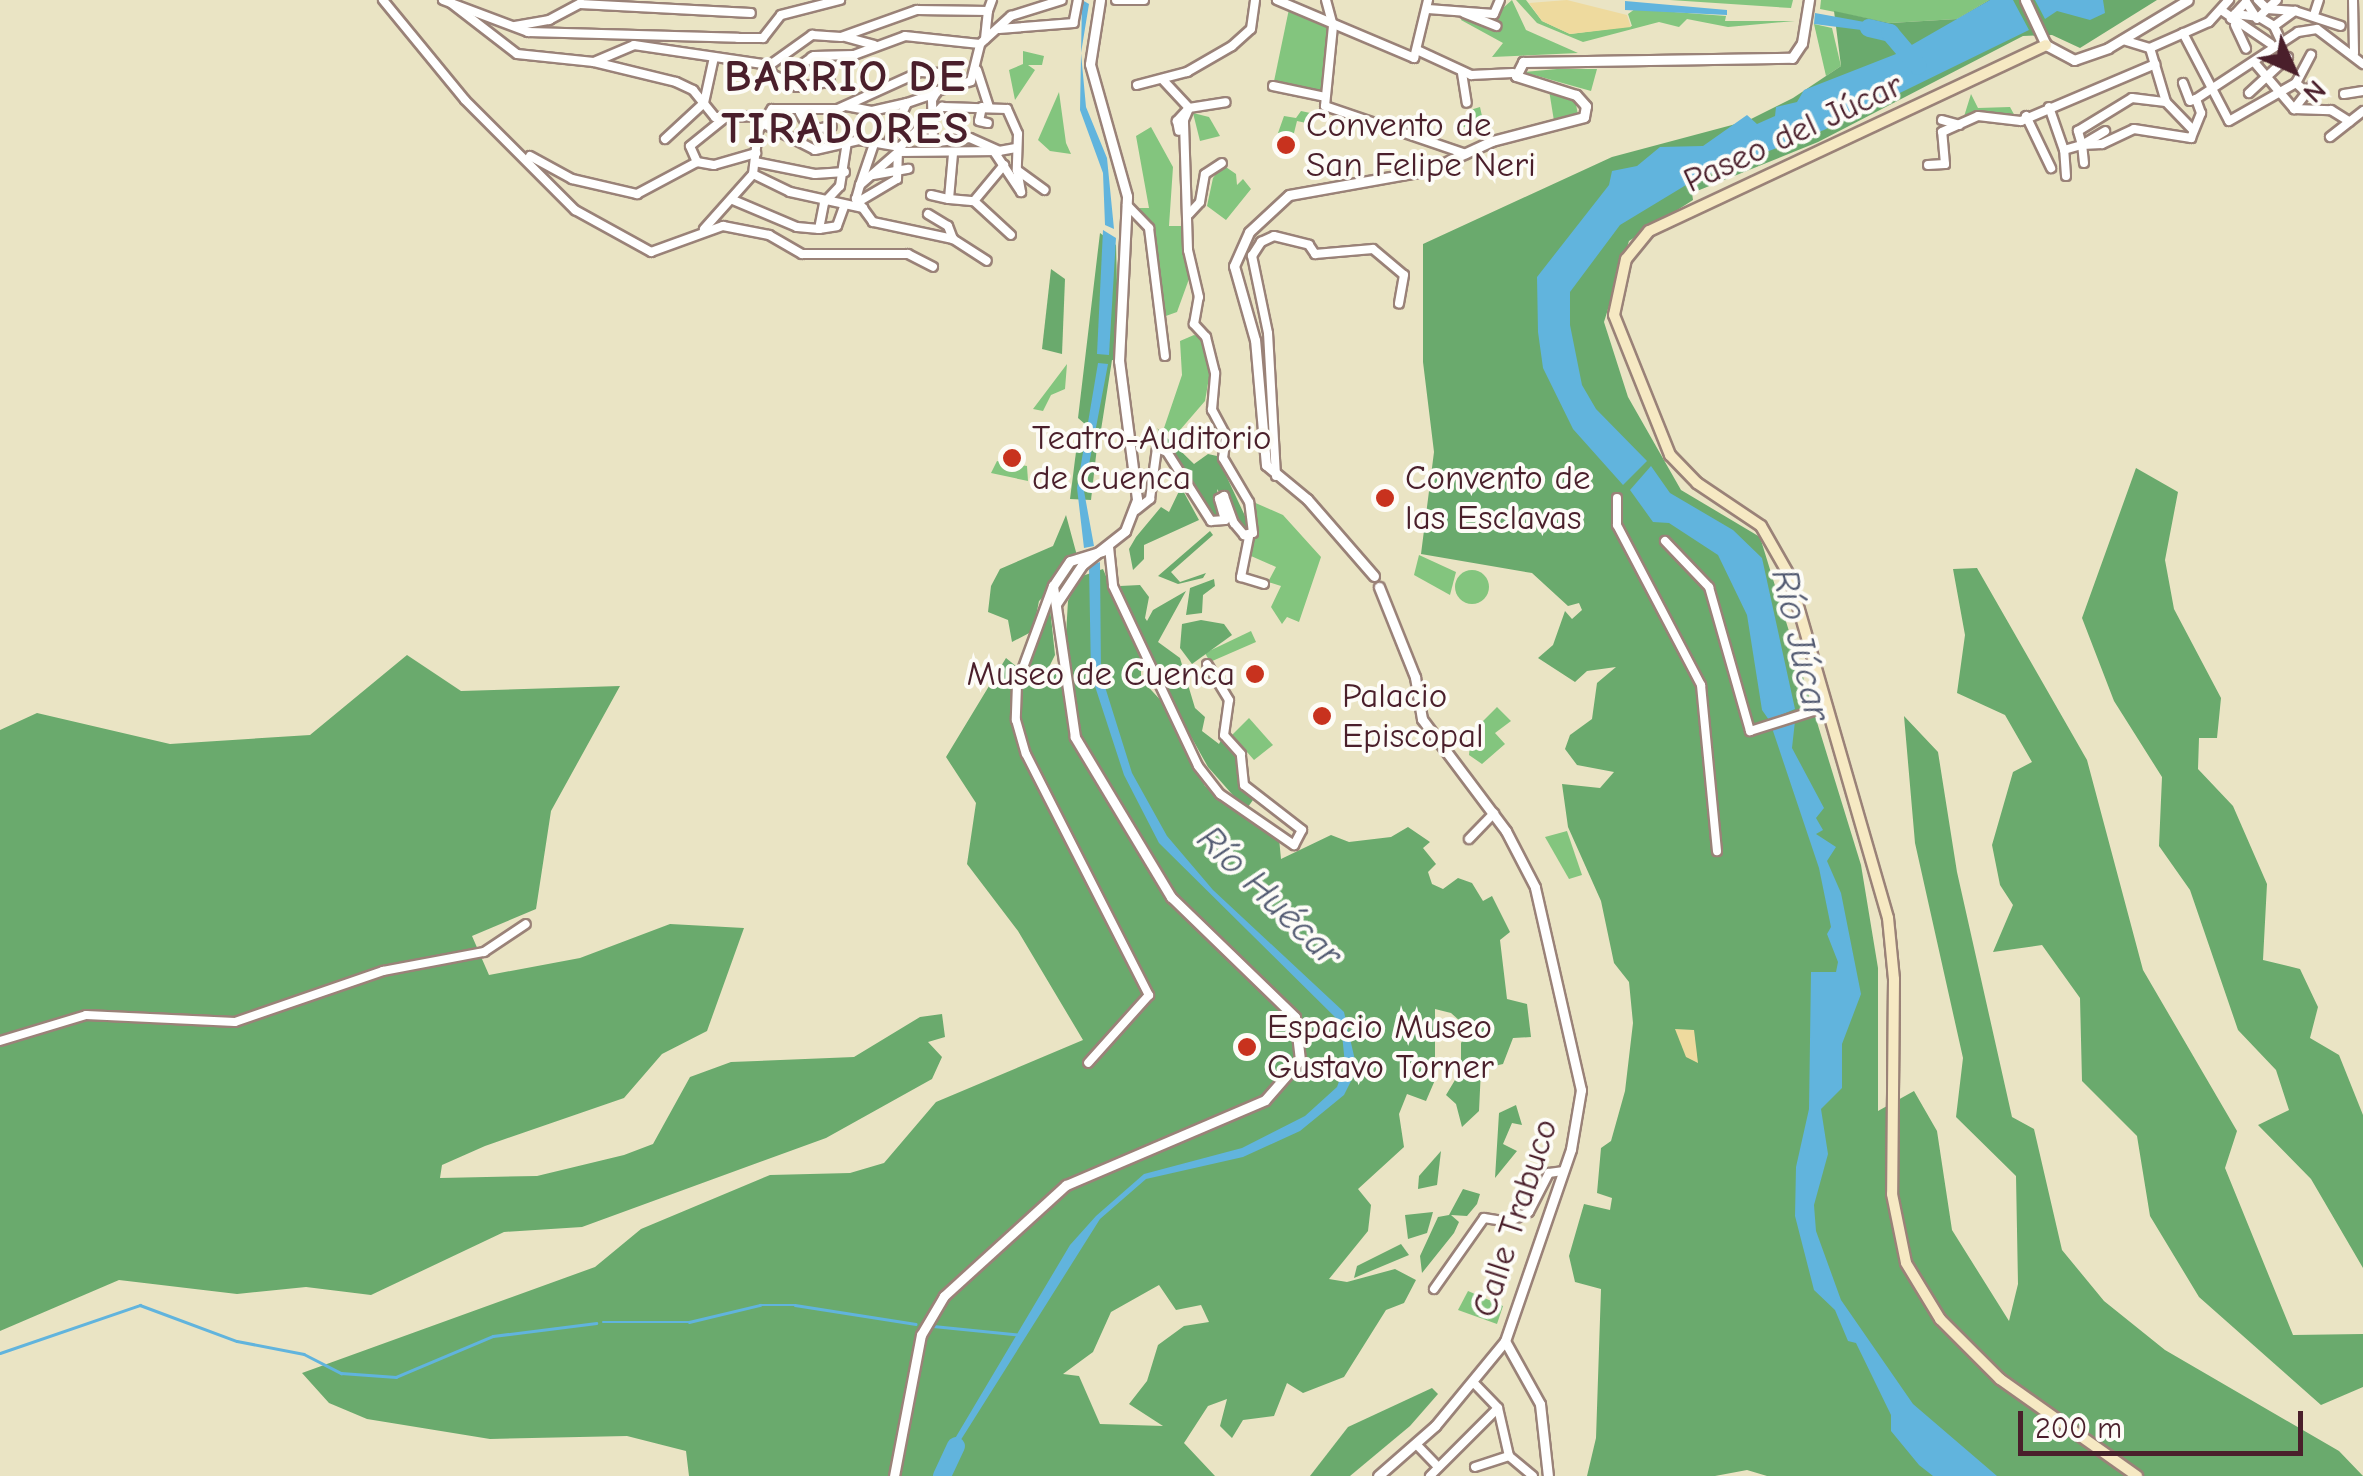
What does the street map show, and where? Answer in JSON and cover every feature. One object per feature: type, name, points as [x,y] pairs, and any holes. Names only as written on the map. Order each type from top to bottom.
[{"type":"main road","name":"Paseo del Júcar","points":[[1823,708],[1782,555],[1761,526],[1697,484],[1670,455],[1614,315],[1631,249],[1657,226],[2044,41]]},
{"type":"main road","points":[[1823,708],[1880,878],[1890,931],[1892,1194],[1906,1263],[1940,1319],[1991,1371],[2060,1427],[2137,1476]]},
{"type":"street","points":[[383,0],[465,100],[524,154],[575,210],[651,252],[671,250],[704,229],[733,200],[752,174],[766,117]]},
{"type":"street","points":[[447,1],[512,26],[763,38],[781,14],[840,0]]},
{"type":"street","points":[[988,123],[980,121],[986,106],[977,70],[992,0]]},
{"type":"street","points":[[780,80],[811,57],[854,55],[874,44],[913,35],[982,42],[1011,16],[1062,0]]},
{"type":"street","points":[[999,29],[1074,22],[1078,0]]},
{"type":"street","points":[[1100,0],[1090,40],[1092,83],[1127,205],[1119,361],[1136,465],[1136,510]]},
{"type":"street","points":[[1116,0],[1144,0]]},
{"type":"street","points":[[1137,85],[1162,80],[1244,37],[1256,21],[1255,0]]},
{"type":"street","points":[[1279,0],[1290,9],[1333,26],[1462,72],[1513,73],[1580,98],[1586,110],[1581,120],[1485,144],[1420,172],[1297,193],[1260,219],[1234,261],[1254,335],[1264,460],[1276,476],[1306,498],[1374,576]]},
{"type":"street","points":[[1324,100],[1333,26],[1326,0]]},
{"type":"street","points":[[1464,13],[1494,14],[1500,0]]},
{"type":"street","points":[[1513,73],[1530,61],[1790,58],[1803,38],[1809,0]]},
{"type":"street","points":[[2025,0],[2044,41],[2074,60],[2123,40],[2188,0]]},
{"type":"street","points":[[2123,40],[2150,48],[2221,10],[2229,0]]},
{"type":"street","points":[[2258,0],[2267,8],[2295,10],[2341,26]]},
{"type":"street","points":[[2258,18],[2276,0]]},
{"type":"street","points":[[2318,28],[2319,0]]},
{"type":"street","points":[[447,1],[517,54],[594,62],[684,84],[712,115],[766,117],[846,106],[920,72],[940,73],[959,88]]},
{"type":"street","points":[[2234,19],[2248,1],[2258,18]]},
{"type":"street","points":[[2350,1],[2358,40],[2354,53]]},
{"type":"street","points":[[512,26],[549,20],[582,2],[750,13]]},
{"type":"street","points":[[1415,54],[1428,4],[1496,26]]},
{"type":"street","points":[[840,37],[917,10],[988,11]]},
{"type":"street","points":[[2221,10],[2276,42]]},
{"type":"street","points":[[2274,26],[2295,10]]},
{"type":"street","points":[[2234,19],[2258,18],[2274,26]]},
{"type":"street","points":[[2234,19],[2246,49]]},
{"type":"street","points":[[2274,26],[2276,42]]},
{"type":"street","points":[[2318,28],[2354,53],[2362,63],[2363,74]]},
{"type":"street","points":[[2183,83],[2190,100],[2196,99],[2254,62],[2276,42],[2318,28]]},
{"type":"street","points":[[2183,33],[2216,85],[2230,122],[2282,94],[2297,79],[2311,54]]},
{"type":"street","points":[[594,62],[609,50],[634,45],[770,66],[811,36],[874,44]]},
{"type":"street","points":[[2150,48],[2166,102],[2192,134]]},
{"type":"street","points":[[2249,93],[2288,56]]},
{"type":"street","points":[[665,139],[704,103],[714,57]]},
{"type":"street","points":[[770,66],[780,80],[796,87],[830,82],[811,57]]},
{"type":"street","points":[[2254,62],[2270,74],[2294,109],[2331,110],[2350,122]]},
{"type":"street","points":[[1928,165],[1945,164],[1942,132],[1978,116],[2026,116],[2155,64]]},
{"type":"street","points":[[2281,65],[2286,75],[2309,88],[2294,109]]},
{"type":"street","points":[[846,106],[872,111],[959,88],[977,70]]},
{"type":"street","points":[[1462,72],[1467,103]]},
{"type":"street","points":[[1162,80],[1189,108]]},
{"type":"street","points":[[1273,86],[1324,100],[1373,127],[1466,154]]},
{"type":"street","points":[[955,108],[959,88]]},
{"type":"street","points":[[2344,94],[2363,91]]},
{"type":"street","points":[[930,144],[936,93]]},
{"type":"street","points":[[2084,162],[2078,130],[2132,98],[2166,102]]},
{"type":"street","points":[[2192,134],[2201,113],[2196,99]]},
{"type":"street","points":[[888,144],[907,102]]},
{"type":"street","points":[[1182,150],[1178,121],[1189,108],[1226,102]]},
{"type":"street","points":[[766,117],[815,150],[847,142],[875,141],[899,150],[970,138],[998,152],[1021,192],[1018,134],[1007,109],[986,106],[933,113],[899,150],[860,185]]},
{"type":"street","points":[[2049,107],[2064,150],[2066,176]]},
{"type":"street","points":[[1189,108],[1183,128],[1190,214],[1188,250],[1199,297],[1194,324],[1206,337],[1215,373],[1212,410],[1226,436],[1224,458],[1248,502],[1249,537],[1241,577],[1264,584]]},
{"type":"street","points":[[2330,137],[2363,112]]},
{"type":"street","points":[[800,113],[810,130],[832,126]]},
{"type":"street","points":[[2026,116],[2051,168]]},
{"type":"street","points":[[697,162],[690,146],[726,117]]},
{"type":"street","points":[[1942,120],[1959,125]]},
{"type":"street","points":[[2064,150],[2102,144],[2134,129],[2192,134]]},
{"type":"street","points":[[2082,145],[2105,131]]},
{"type":"street","points":[[875,141],[860,185],[860,205],[880,225],[953,238],[987,262]]},
{"type":"street","points":[[818,229],[824,202],[845,172],[847,142]]},
{"type":"street","points":[[930,144],[952,154],[1016,151]]},
{"type":"street","points":[[899,150],[904,170]]},
{"type":"street","points":[[524,154],[572,179],[638,194],[697,162],[714,165],[756,157],[815,174],[845,172]]},
{"type":"street","points":[[949,199],[952,154]]},
{"type":"street","points":[[1190,214],[1200,202],[1205,174],[1222,162]]},
{"type":"street","points":[[974,200],[1004,165]]},
{"type":"street","points":[[872,175],[904,170]]},
{"type":"street","points":[[752,174],[844,207],[860,205],[904,170]]},
{"type":"street","points":[[1017,170],[1045,190]]},
{"type":"street","points":[[931,196],[974,200],[1010,234]]},
{"type":"street","points":[[733,200],[796,227],[818,229],[837,226],[844,207]]},
{"type":"street","points":[[1127,205],[1149,228],[1164,356]]},
{"type":"street","points":[[928,214],[948,226],[953,238]]},
{"type":"street","points":[[704,229],[769,236],[802,254],[908,254],[933,266]]},
{"type":"street","points":[[1276,476],[1268,334],[1252,256],[1261,242],[1274,236],[1309,245],[1315,254],[1373,248],[1404,275],[1399,304]]},
{"type":"street","points":[[1088,1063],[1150,994],[1026,754],[1016,720],[1017,684],[1052,586],[1065,566],[1106,549],[1136,510],[1150,499],[1157,448],[1166,452],[1211,521],[1224,520],[1219,499],[1224,496],[1234,523],[1249,537]]},
{"type":"street","points":[[1617,498],[1617,524],[1701,685],[1718,852]]},
{"type":"street","points":[[1665,541],[1709,587],[1754,730],[1823,708]]},
{"type":"street","points":[[1106,549],[1112,586],[1198,766],[1220,794],[1294,844],[1302,830],[1244,785],[1242,754],[1224,735],[1228,700],[1207,664]]},
{"type":"street","points":[[1056,604],[1083,560]]},
{"type":"street","points":[[894,1476],[921,1335],[944,1296],[1066,1184],[1265,1100],[1292,1075],[1301,1054],[1296,1018],[1184,913],[1085,760],[1068,715],[1052,586]]},
{"type":"street","name":"Calle Trabuco","points":[[1378,1476],[1416,1444],[1472,1382],[1506,1336],[1564,1171],[1581,1097],[1576,1053],[1548,920],[1527,867],[1494,813],[1422,719],[1416,677],[1379,587]]},
{"type":"street","points":[[1469,839],[1494,813]]},
{"type":"street","points":[[0,1041],[86,1015],[235,1022],[383,971],[484,952],[526,924]]},
{"type":"street","points":[[1434,1289],[1484,1218],[1509,1222],[1529,1212],[1549,1173],[1564,1171]]},
{"type":"street","points":[[1506,1336],[1538,1398],[1548,1476]]},
{"type":"street","points":[[1472,1382],[1498,1408],[1510,1456],[1533,1476]]},
{"type":"street","points":[[1430,1476],[1498,1408]]},
{"type":"street","points":[[1416,1444],[1438,1467]]},
{"type":"street","points":[[1476,1467],[1510,1456]]},
{"type":"green space","points":[[1512,0],[1526,30],[1578,53],[1492,57],[1503,43],[1461,20],[1463,14],[1497,27],[1469,14],[1494,16]]},
{"type":"green space","points":[[1516,0],[1526,0],[1542,21],[1570,34],[1632,26],[1628,14],[1635,9],[1726,16],[1725,21],[1795,21],[1728,27],[1687,19],[1679,27],[1659,22],[1583,42],[1537,23]]},
{"type":"green space","points":[[1670,0],[1793,0],[1791,8]]},
{"type":"green space","points":[[1821,0],[1989,0],[1957,19],[1890,23],[1820,9]]},
{"type":"green space","points":[[1989,0],[2157,0],[2080,48],[2052,35],[2023,36],[1818,142],[1692,193],[1693,200],[1629,241],[1604,322],[1628,397],[1681,490],[1760,537],[1861,865],[1878,968],[1878,1111],[1914,1091],[1937,1131],[1952,1230],[2009,1321],[2018,1284],[2016,1176],[1956,1117],[1963,1058],[1915,843],[1904,716],[1938,752],[1957,872],[2012,1117],[2034,1129],[2062,1250],[2104,1301],[2165,1350],[2339,1451],[2363,1476],[1767,1476],[1747,1470],[1715,1476],[1587,1476],[1596,1438],[1601,1289],[1575,1282],[1569,1256],[1584,1204],[1610,1210],[1612,1198],[1597,1193],[1601,1148],[1611,1141],[1625,1091],[1633,1023],[1629,982],[1614,963],[1601,901],[1568,827],[1562,784],[1600,788],[1614,772],[1577,765],[1565,749],[1570,735],[1592,719],[1597,683],[1616,667],[1587,671],[1575,682],[1538,658],[1553,645],[1565,611],[1572,619],[1582,610],[1579,603],[1568,606],[1532,573],[1421,554],[1434,452],[1423,362],[1423,244],[1612,157],[1747,121],[1793,98],[1841,66],[1834,11],[1890,23],[1957,19]]},
{"type":"green space","points":[[1289,9],[1333,26],[1325,97],[1273,86]]},
{"type":"green space","points":[[1814,24],[1832,28],[1841,66],[1826,76]]},
{"type":"green space","points":[[1023,51],[1044,56],[1042,65],[1028,65],[1035,70],[1015,100],[1009,70],[1023,64]]},
{"type":"green space","points":[[1597,69],[1591,91],[1523,72]]},
{"type":"green space","points":[[1549,90],[1575,99],[1578,115],[1554,121]]},
{"type":"green space","points":[[1059,92],[1071,154],[1050,151],[1038,140]]},
{"type":"green space","points":[[1971,94],[1978,108],[2010,107],[2016,118],[1988,115],[1962,123]]},
{"type":"green space","points":[[1480,107],[1486,134],[1455,124],[1469,118],[1470,110]]},
{"type":"green space","points":[[1301,111],[1315,114],[1311,124],[1297,121],[1293,137],[1278,133],[1284,116],[1296,118]]},
{"type":"green space","points":[[1193,113],[1209,117],[1220,136],[1200,141]]},
{"type":"green space","points":[[1151,127],[1173,167],[1169,226],[1181,226],[1193,268],[1177,312],[1163,317],[1152,225],[1139,208],[1149,208],[1136,136]]},
{"type":"green space","points":[[1223,165],[1236,174],[1237,185],[1243,179],[1251,189],[1226,220],[1207,206],[1213,178]]},
{"type":"green space","points":[[1100,233],[1116,245],[1119,361],[1112,360],[1101,430],[1093,431],[1078,418]]},
{"type":"green space","points":[[1051,269],[1065,279],[1062,354],[1042,349]]},
{"type":"green space","points":[[1194,335],[1201,337],[1210,372],[1205,401],[1180,430],[1169,432],[1164,428],[1182,375],[1180,341]]},
{"type":"green space","points":[[1067,364],[1065,389],[1051,395],[1043,411],[1033,409]]},
{"type":"green space","points":[[1157,428],[1194,464],[1208,454],[1217,456],[1252,531],[1240,524],[1217,489],[1221,516],[1211,515]]},
{"type":"green space","points":[[1077,444],[1097,447],[1091,500],[1070,499]]},
{"type":"green space","points":[[997,461],[1027,466],[1028,481],[991,473]]},
{"type":"green space","points":[[2136,468],[2178,492],[2165,560],[2174,609],[2221,698],[2217,738],[2199,738],[2198,769],[2233,806],[2267,884],[2263,960],[2300,969],[2318,1007],[2310,1038],[2339,1055],[2363,1115],[2363,1268],[2311,1179],[2258,1125],[2289,1110],[2276,1070],[2238,1030],[2190,890],[2159,846],[2162,777],[2114,701],[2082,618]]},
{"type":"green space","points":[[1181,487],[1199,520],[1144,545],[1144,559],[1133,570],[1129,549],[1161,507],[1169,512]]},
{"type":"green space","points":[[1251,501],[1283,515],[1321,557],[1299,622],[1287,617],[1282,624],[1271,607],[1281,586],[1268,582],[1276,567],[1251,556]]},
{"type":"green space","points":[[1066,515],[1079,563],[1039,601],[1033,631],[1012,642],[1008,620],[988,612],[991,586],[1000,569],[1053,546]]},
{"type":"green space","points":[[1210,531],[1213,535],[1171,572],[1180,582],[1206,573],[1203,578],[1178,584],[1158,576]]},
{"type":"green space","points":[[1419,555],[1456,572],[1450,595],[1414,575]]},
{"type":"green space","points":[[1977,568],[2087,760],[2143,970],[2237,1131],[2225,1168],[2293,1335],[2363,1334],[2363,1387],[2321,1405],[2199,1297],[2150,1216],[2137,1136],[2082,1081],[2080,998],[2042,945],[1993,952],[2013,905],[2000,885],[1992,845],[2013,772],[2032,762],[2005,715],[1957,693],[1965,635],[1953,569]]},
{"type":"green space","points":[[1103,569],[1141,660],[1141,679],[1165,705],[1205,786],[1279,838],[1281,859],[1331,835],[1349,842],[1391,837],[1408,827],[1430,842],[1423,848],[1436,864],[1428,872],[1432,884],[1443,889],[1458,878],[1472,883],[1483,901],[1492,896],[1510,932],[1500,940],[1507,999],[1527,1004],[1531,1037],[1513,1038],[1503,1064],[1481,1069],[1479,1111],[1462,1127],[1456,1104],[1446,1095],[1461,1070],[1461,1043],[1469,1029],[1451,1013],[1435,1009],[1435,1080],[1426,1101],[1407,1094],[1399,1114],[1404,1147],[1358,1189],[1371,1205],[1368,1231],[1329,1279],[1347,1282],[1395,1269],[1416,1280],[1404,1303],[1386,1310],[1344,1377],[1303,1393],[1287,1383],[1274,1416],[1243,1420],[1232,1438],[1220,1426],[1227,1399],[1208,1406],[1184,1443],[1215,1476],[689,1476],[686,1451],[627,1436],[490,1439],[367,1419],[329,1403],[302,1373],[595,1267],[641,1229],[770,1175],[850,1173],[884,1163],[936,1102],[1083,1040],[1018,931],[967,864],[976,803],[946,757],[1006,658],[1027,675],[1050,608],[1055,655],[1049,667],[1064,668],[1068,601],[1079,577]],"holes":[[[1159,1285],[1176,1310],[1201,1305],[1209,1322],[1184,1326],[1158,1345],[1147,1381],[1129,1404],[1163,1426],[1100,1424],[1079,1376],[1063,1374],[1093,1352],[1111,1312]]]},
{"type":"green space","points":[[1472,570],[1484,575],[1489,587],[1484,599],[1472,604],[1460,599],[1455,587],[1460,575]]},
{"type":"green space","points":[[1214,579],[1215,586],[1203,595],[1202,613],[1186,615],[1190,588]]},
{"type":"green space","points":[[1140,585],[1149,597],[1147,621],[1153,610],[1186,591],[1158,642],[1180,658],[1195,708],[1205,717],[1202,731],[1219,744],[1224,734],[1237,747],[1240,775],[1255,797],[1246,810],[1208,767],[1146,656],[1120,586]]},
{"type":"green space","points":[[1201,620],[1224,624],[1232,635],[1192,664],[1180,648],[1182,624]]},
{"type":"green space","points":[[1251,631],[1256,642],[1210,662],[1205,653]]},
{"type":"green space","points":[[407,655],[461,691],[620,686],[551,811],[536,909],[472,936],[489,975],[580,958],[670,924],[744,928],[707,1031],[662,1054],[624,1098],[485,1146],[442,1165],[440,1178],[537,1176],[624,1155],[653,1144],[690,1077],[731,1062],[854,1057],[920,1017],[942,1014],[945,1037],[928,1042],[942,1057],[932,1079],[826,1138],[582,1227],[504,1232],[371,1295],[306,1287],[237,1294],[119,1280],[0,1331],[0,730],[37,713],[170,744],[310,735]]},
{"type":"green space","points":[[1497,707],[1511,721],[1495,733],[1505,744],[1482,764],[1469,755],[1470,745],[1483,735],[1482,722]]},
{"type":"green space","points":[[1249,718],[1273,745],[1254,760],[1232,735]]},
{"type":"green space","points":[[1567,831],[1582,875],[1569,879],[1545,837]]},
{"type":"green space","points":[[1516,1105],[1522,1125],[1512,1123],[1503,1144],[1517,1151],[1495,1178],[1499,1113]]},
{"type":"green space","points":[[1441,1151],[1437,1185],[1418,1189],[1419,1176]]},
{"type":"green space","points":[[1463,1189],[1480,1194],[1477,1204],[1467,1216],[1451,1215],[1459,1222],[1454,1233],[1422,1273],[1420,1256],[1438,1217],[1449,1215]]},
{"type":"green space","points":[[1433,1212],[1427,1233],[1408,1239],[1405,1215]]},
{"type":"green space","points":[[1401,1244],[1409,1255],[1354,1278],[1357,1266]]},
{"type":"green space","points":[[1468,1291],[1503,1306],[1497,1324],[1458,1310]]},
{"type":"green space","points":[[1432,1388],[1438,1394],[1410,1426],[1350,1476],[1310,1476],[1348,1427]]},
{"type":"sand","points":[[1567,0],[1627,15],[1631,27],[1570,34],[1542,21],[1529,3]]},
{"type":"sand","points":[[1675,1029],[1694,1030],[1698,1063],[1686,1057]]},
{"type":"water","points":[[1082,0],[1089,4],[1081,53]]},
{"type":"water","points":[[1990,0],[2013,0],[2029,30],[1824,130],[1696,179],[1620,225],[1570,292],[1570,325],[1582,385],[1596,409],[1647,461],[1623,485],[1573,429],[1543,368],[1538,332],[1537,277],[1609,185],[1612,171],[1637,166],[1660,147],[1703,146],[1747,115],[1757,124],[1775,116],[1776,107],[1797,102],[1804,90],[1896,54]]},
{"type":"water","points":[[2035,0],[2103,0],[2105,13],[2090,20],[2057,11],[2045,19]]},
{"type":"water","points":[[1625,1],[1727,10],[1727,15],[1625,10]]},
{"type":"water","points":[[1815,13],[1870,23],[1893,34],[1814,24]]},
{"type":"water","points":[[1081,53],[1086,107],[1107,158],[1114,229],[1105,225],[1103,173],[1080,110]]},
{"type":"water","points":[[1103,230],[1116,238],[1109,355],[1097,354]]},
{"type":"water","points":[[1098,363],[1108,364],[1084,491],[1094,546],[1084,548],[1077,488]]},
{"type":"water","points":[[1651,466],[1670,493],[1733,530],[1762,558],[1795,709],[1769,720],[1762,710],[1747,615],[1718,555],[1669,523],[1653,522],[1630,490]]},
{"type":"water","points":[[1100,562],[1101,674],[1132,773],[1167,836],[1213,890],[1344,1012],[1357,1069],[1344,1095],[1300,1131],[1243,1157],[1146,1179],[1100,1219],[945,1465],[941,1462],[1070,1245],[1096,1216],[1144,1174],[1242,1148],[1305,1116],[1337,1087],[1345,1065],[1341,1023],[1159,843],[1124,775],[1091,674],[1089,566]]},
{"type":"water","points":[[1795,721],[1792,748],[1824,808],[1816,818],[1823,830],[1816,834],[1836,847],[1827,861],[1841,893],[1861,994],[1842,1044],[1842,1088],[1821,1109],[1828,1154],[1814,1205],[1816,1231],[1841,1300],[1913,1404],[1997,1476],[1933,1476],[1919,1465],[1891,1431],[1891,1415],[1856,1343],[1848,1341],[1835,1310],[1814,1290],[1795,1216],[1796,1167],[1809,1109],[1811,972],[1836,972],[1838,962],[1827,934],[1831,927],[1819,868],[1772,728]]},
{"type":"waterway","name":"Río Huécar","points":[[1869,28],[1890,33],[1918,66]]},
{"type":"waterway","points":[[0,1353],[140,1305],[237,1341],[304,1354],[341,1373],[396,1377],[493,1336],[596,1323]]},
{"type":"waterway","points":[[603,1322],[689,1322],[760,1305],[795,1305],[916,1324]]},
{"type":"waterway","points":[[933,1326],[1021,1335]]},
{"type":"waterway","name":"Río Huécar","points":[[942,1476],[956,1446]]},
{"type":"place","name":"Convento de San Felipe Neri","points":[[1286,145]]},
{"type":"place","name":"Teatro-Auditorio de Cuenca","points":[[1012,458]]},
{"type":"place","name":"Convento de las Esclavas","points":[[1385,498]]},
{"type":"place","name":"Museo de Cuenca","points":[[1255,674]]},
{"type":"place","name":"Palacio Episcopal","points":[[1322,716]]},
{"type":"place","name":"Espacio Museo Gustavo Torner","points":[[1247,1047]]},
{"type":"district","name":"BARRIO DE TIRADORES","points":[[846,103]]},
{"type":"water label","name":"Río Júcar","points":[[1800,645]]}]
